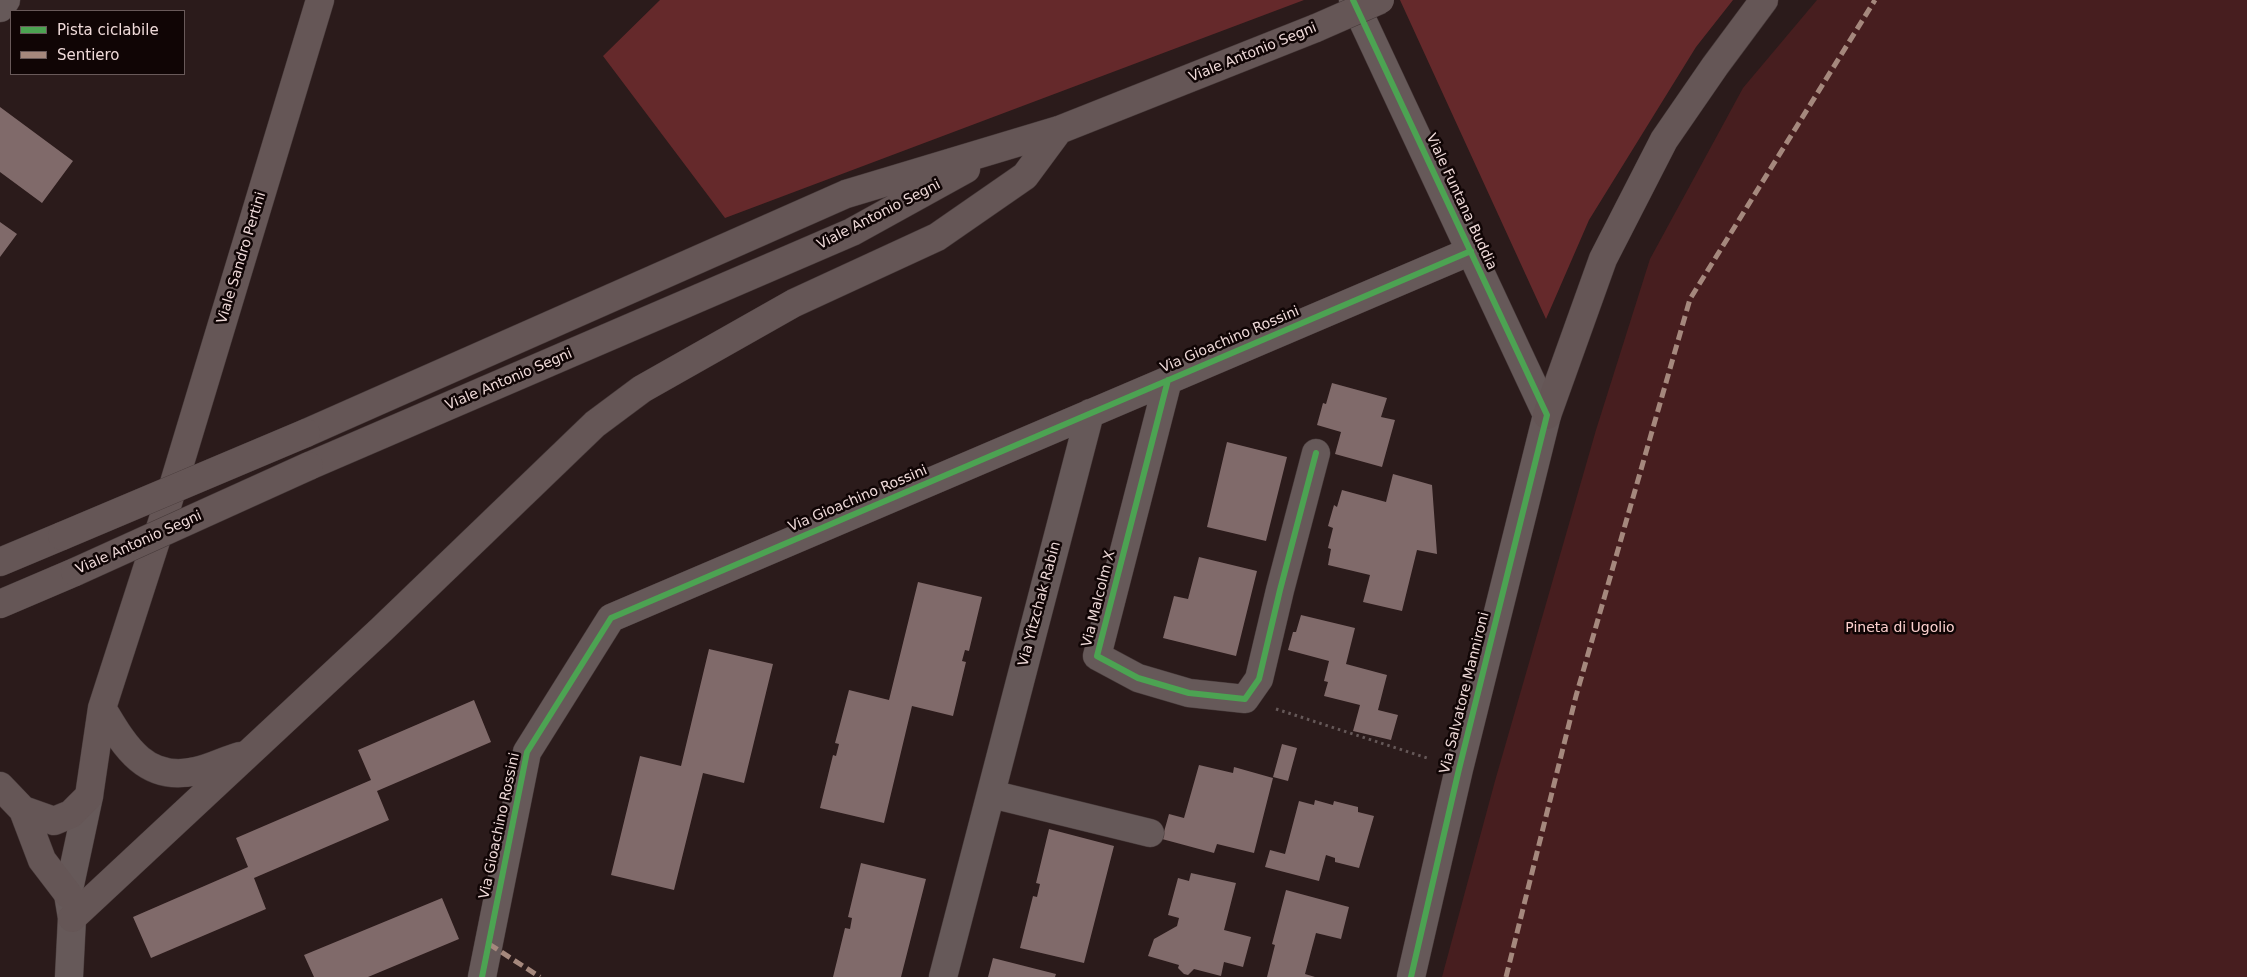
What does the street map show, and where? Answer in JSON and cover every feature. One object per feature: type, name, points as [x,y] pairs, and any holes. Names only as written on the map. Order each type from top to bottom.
[{"type":"main road","name":"Viale Sandro Pertini","points":[[89,796],[102,708],[164,516],[320,0]]},
{"type":"main road","name":"Viale Antonio Segni","points":[[0,562],[306,433],[846,194],[1059,130],[1316,28],[1380,0]]},
{"type":"main road","points":[[1547,415],[1603,259],[1664,140],[1715,66],[1764,0]]},
{"type":"main road","points":[[0,786],[23,810],[42,860],[70,906],[249,754],[595,424],[642,389],[794,303],[937,237],[1025,176],[1059,130]]},
{"type":"main road","name":"Viale Antonio Segni","points":[[0,604],[309,466],[852,232],[1013,143]]},
{"type":"main road","points":[[102,708],[130,752],[149,767],[172,773],[196,772],[249,754]]},
{"type":"main road","points":[[23,810],[54,821],[71,814],[89,796]]},
{"type":"street","points":[[0,8],[6,0]]},
{"type":"street","name":"Viale Funtana Buddia","points":[[1353,0],[1547,415]]},
{"type":"street","name":"Via Gioachino Rossini","points":[[482,977],[527,752],[610,618],[1471,251]]},
{"type":"street","name":"Via Malcolm X","points":[[1168,380],[1097,656],[1138,678],[1164,686],[1189,693],[1245,699]]},
{"type":"street","name":"Via Yitzchak Rabin","points":[[943,977],[1090,414]]},
{"type":"street","name":"Via Salvatore Mannironi","points":[[1411,977],[1459,769],[1547,415]]},
{"type":"street","points":[[1245,699],[1259,679],[1316,453]]},
{"type":"street","points":[[991,794],[1150,833]]},
{"type":"street","points":[[70,977],[70,906],[89,796]]},
{"type":"path","points":[[1245,699],[1459,769]]},
{"type":"green space","name":"Pineta di Ugolio","points":[[1817,0],[2247,0],[2247,977],[1442,977],[1495,781],[1596,430],[1650,259],[1743,88]]},
{"type":"shaded area","points":[[660,0],[1304,0],[725,218],[603,56]]},
{"type":"shaded area","points":[[1400,0],[1733,0],[1696,47],[1589,220],[1546,319]]},
{"type":"building","points":[[0,107],[73,161],[42,203],[0,172]]},
{"type":"building","points":[[0,222],[17,234],[0,257]]},
{"type":"building","points":[[1332,383],[1387,398],[1381,417],[1395,420],[1382,467],[1335,454],[1341,432],[1317,425],[1323,403],[1326,404]]},
{"type":"building","points":[[1227,442],[1287,457],[1266,541],[1207,527]]},
{"type":"building","points":[[1393,474],[1432,485],[1437,554],[1417,550],[1402,611],[1363,602],[1370,575],[1328,565],[1331,549],[1328,548],[1333,528],[1328,526],[1334,505],[1337,507],[1342,490],[1386,502]]},
{"type":"building","points":[[1199,557],[1257,571],[1236,656],[1163,638],[1174,596],[1188,599]]},
{"type":"building","points":[[918,582],[982,597],[969,651],[965,650],[962,661],[966,662],[953,716],[912,706],[884,823],[820,808],[833,755],[836,756],[839,744],[835,743],[849,690],[889,700]]},
{"type":"building","points":[[1301,615],[1355,628],[1346,664],[1387,675],[1378,710],[1398,715],[1391,740],[1353,731],[1360,705],[1324,696],[1328,682],[1324,681],[1329,661],[1288,650],[1293,632],[1296,632]]},
{"type":"building","points":[[709,649],[773,664],[744,783],[703,773],[674,890],[611,875],[640,756],[681,766]]},
{"type":"building","points":[[474,700],[491,742],[377,791],[389,820],[254,878],[266,909],[151,958],[133,917],[248,867],[236,838],[371,780],[358,750]]},
{"type":"building","points":[[1282,744],[1297,748],[1288,781],[1273,777]]},
{"type":"building","points":[[1199,765],[1233,773],[1234,767],[1273,778],[1254,853],[1217,844],[1214,853],[1162,839],[1169,814],[1184,818]]},
{"type":"building","points":[[1315,800],[1333,805],[1334,801],[1358,807],[1358,812],[1374,816],[1359,868],[1335,862],[1335,858],[1326,855],[1319,881],[1265,867],[1270,850],[1285,854],[1299,801],[1314,805]]},
{"type":"building","points":[[1049,829],[1114,846],[1084,963],[1020,948],[1033,896],[1037,897],[1040,884],[1036,883]]},
{"type":"building","points":[[861,863],[926,879],[901,977],[833,977],[845,928],[850,929],[852,918],[848,917]]},
{"type":"building","points":[[1191,873],[1236,883],[1224,930],[1251,937],[1243,967],[1224,962],[1221,976],[1194,969],[1188,975],[1178,968],[1179,965],[1148,956],[1154,939],[1177,926],[1179,918],[1168,915],[1178,878],[1189,881]]},
{"type":"building","points":[[1286,890],[1349,907],[1341,939],[1316,933],[1305,974],[1315,977],[1267,977],[1275,945],[1272,944]]},
{"type":"building","points":[[442,898],[459,939],[368,977],[314,977],[304,955]]},
{"type":"building","points":[[993,958],[1056,974],[1055,977],[988,977]]},
{"type":"marked path","points":[[1506,977],[1576,696],[1690,299],[1875,0]]},
{"type":"marked path","points":[[489,944],[540,977]]},
{"type":"cycle path","points":[[1353,0],[1547,415],[1459,769],[1411,977]]},
{"type":"cycle path","points":[[482,977],[527,752],[611,618],[1471,251]]},
{"type":"cycle path","points":[[1168,380],[1097,656],[1138,678],[1189,693],[1245,699],[1259,679],[1316,453]]}]
